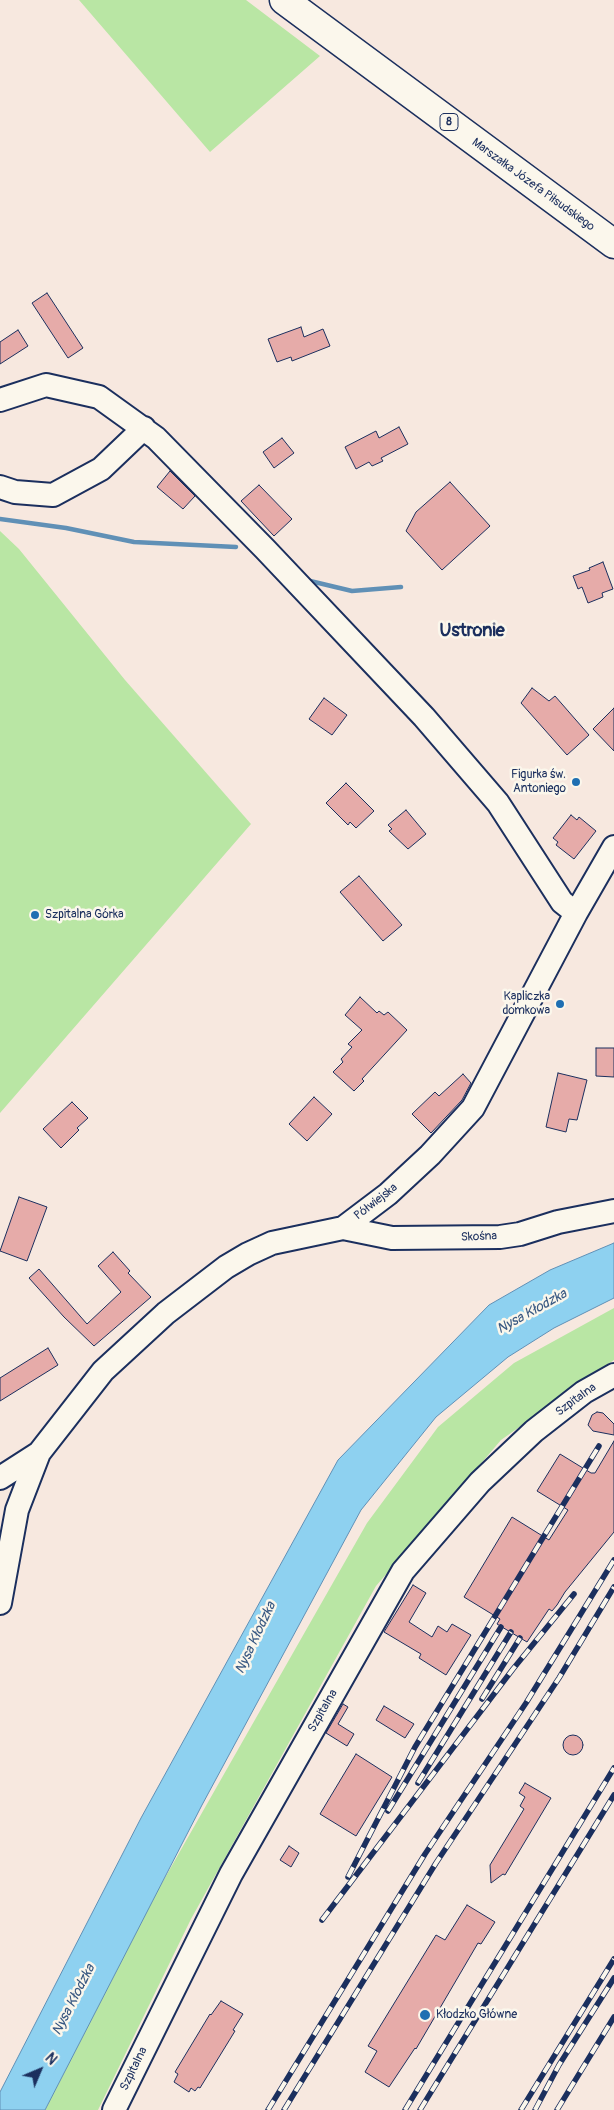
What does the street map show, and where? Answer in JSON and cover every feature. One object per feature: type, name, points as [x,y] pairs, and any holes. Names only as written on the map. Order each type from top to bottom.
[{"type":"highway","name":"Marszałka Józefa Piłsudskiego","points":[[284,0],[614,244]]},
{"type":"street","points":[[0,400],[46,385],[99,397],[144,428],[233,515],[424,717],[498,803],[562,902],[576,913]]},
{"type":"street","points":[[0,487],[15,492],[53,495],[101,469],[144,428]]},
{"type":"street","name":"Półwiejska","points":[[39,1453],[103,1371],[166,1313],[226,1267],[272,1243],[342,1228],[388,1194],[430,1156],[473,1108],[576,913],[614,847]]},
{"type":"street","name":"Skośna","points":[[342,1228],[392,1238],[500,1237],[520,1234],[558,1222],[614,1212]]},
{"type":"street","name":"Szpitalna","points":[[114,2110],[231,1874],[403,1571],[480,1482],[534,1431],[584,1392],[614,1375]]},
{"type":"street","points":[[0,1478],[39,1453]]},
{"type":"street","points":[[0,1603],[17,1510],[39,1453]]},
{"type":"street","points":[[0,1489],[10,1498],[17,1510]]},
{"type":"green space","points":[[79,0],[246,0],[320,56],[210,152]]},
{"type":"green space","points":[[0,531],[19,549],[125,680],[251,824],[0,1113]]},
{"type":"green space","points":[[614,1308],[614,1360],[501,1440],[376,1586],[191,1919],[98,2110],[45,2110],[154,1897],[367,1523],[438,1427],[514,1363]]},
{"type":"water","name":"Nysa Kłodzka","points":[[614,1243],[614,1298],[554,1328],[508,1357],[436,1417],[361,1510],[202,1805],[45,2110],[0,2110],[0,2092],[141,1818],[338,1460],[489,1305],[550,1270]]},
{"type":"building","points":[[47,293],[83,348],[68,358],[32,303]]},
{"type":"building","points":[[301,327],[304,337],[323,329],[330,346],[292,361],[291,357],[277,362],[268,339]]},
{"type":"building","points":[[18,330],[28,346],[0,364],[0,342]]},
{"type":"building","points":[[399,427],[408,444],[381,458],[383,461],[372,466],[369,462],[356,469],[345,447],[376,431],[379,438]]},
{"type":"building","points":[[282,438],[294,453],[274,468],[263,452]]},
{"type":"building","points":[[170,471],[195,496],[183,509],[157,487]]},
{"type":"building","points":[[450,482],[490,526],[442,570],[406,531],[416,512]]},
{"type":"building","points":[[259,485],[292,519],[274,536],[241,501]]},
{"type":"building","points":[[603,562],[613,589],[602,593],[603,597],[588,603],[582,587],[578,589],[573,576],[590,570],[589,568]]},
{"type":"building","points":[[532,688],[549,701],[555,696],[589,735],[567,755],[521,703]]},
{"type":"building","points":[[324,698],[347,715],[332,735],[309,719]]},
{"type":"building","points":[[614,708],[614,751],[593,729]]},
{"type":"building","points":[[346,783],[374,811],[356,828],[350,822],[348,825],[326,803]]},
{"type":"building","points":[[406,810],[426,834],[408,849],[389,831],[392,829],[388,825]]},
{"type":"building","points":[[571,815],[577,820],[579,817],[596,831],[574,859],[556,845],[558,842],[553,838]]},
{"type":"building","points":[[359,876],[402,925],[383,941],[340,892]]},
{"type":"building","points":[[360,997],[377,1013],[379,1011],[384,1015],[388,1012],[407,1030],[362,1079],[364,1081],[354,1091],[333,1072],[343,1062],[341,1059],[352,1047],[348,1044],[362,1030],[345,1015]]},
{"type":"building","points":[[596,1048],[614,1048],[614,1077],[596,1076]]},
{"type":"building","points":[[558,1073],[587,1080],[577,1120],[569,1119],[566,1132],[546,1127]]},
{"type":"building","points":[[463,1074],[471,1083],[462,1100],[431,1133],[412,1114],[435,1092],[439,1096]]},
{"type":"building","points":[[314,1097],[332,1114],[307,1141],[289,1124]]},
{"type":"building","points":[[72,1102],[88,1118],[61,1148],[43,1129]]},
{"type":"building","points":[[19,1197],[47,1207],[27,1261],[0,1251]]},
{"type":"building","points":[[113,1252],[130,1271],[128,1273],[151,1297],[94,1346],[64,1317],[29,1278],[39,1269],[87,1324],[121,1292],[98,1266]]},
{"type":"building","points":[[48,1348],[58,1365],[0,1401],[0,1378]]},
{"type":"building","points":[[597,1412],[603,1413],[614,1424],[614,1435],[593,1431],[588,1425],[592,1415]]},
{"type":"building","points":[[614,1441],[614,1532],[565,1592],[552,1611],[549,1609],[527,1642],[497,1624],[500,1619],[464,1597],[512,1517],[549,1540],[568,1510],[537,1491],[560,1454],[591,1473],[595,1473]]},
{"type":"building","points":[[413,1585],[426,1593],[409,1622],[432,1637],[438,1626],[447,1632],[452,1624],[471,1635],[446,1675],[419,1658],[421,1654],[384,1632]]},
{"type":"building","points":[[343,1704],[348,1707],[338,1724],[354,1734],[347,1746],[326,1733]]},
{"type":"building","points":[[384,1706],[414,1724],[405,1738],[376,1720]]},
{"type":"building","points":[[573,1735],[580,1738],[583,1745],[580,1752],[573,1755],[566,1752],[563,1745],[566,1738]]},
{"type":"building","points":[[356,1754],[392,1777],[356,1836],[320,1814]]},
{"type":"building","points":[[525,1783],[551,1798],[505,1875],[503,1874],[491,1883],[490,1865],[524,1809],[520,1806],[525,1797],[519,1793]]},
{"type":"building","points":[[289,1846],[299,1853],[291,1867],[280,1860]]},
{"type":"building","points":[[467,1905],[495,1922],[481,1944],[478,1943],[416,2049],[389,2087],[365,2072],[377,2051],[368,2046],[436,1935],[445,1940]]},
{"type":"building","points":[[221,2001],[243,2014],[233,2030],[235,2031],[200,2088],[198,2087],[195,2091],[191,2088],[189,2092],[174,2082],[178,2074],[175,2072],[210,2014]]},
{"type":"waterway","points":[[0,519],[66,528],[134,542],[236,547]]},
{"type":"waterway","points":[[306,580],[352,591],[401,587]]},
{"type":"railway","points":[[348,1877],[415,1747],[599,1446]]},
{"type":"railway","points":[[268,2110],[425,1854],[526,1703],[614,1560]]},
{"type":"railway","points":[[284,2110],[436,1863],[559,1678],[614,1587]]},
{"type":"railway","points":[[322,1920],[513,1669],[574,1594]]},
{"type":"railway","points":[[388,1811],[501,1627]]},
{"type":"railway","points":[[418,1783],[511,1632]]},
{"type":"railway","points":[[482,1699],[520,1638]]},
{"type":"railway","points":[[405,2110],[614,1768]]},
{"type":"railway","points":[[420,2110],[614,1795]]},
{"type":"railway","points":[[521,2110],[614,1959]]},
{"type":"railway","points":[[535,2110],[559,2065],[614,1978]]},
{"type":"railway","points":[[557,2110],[614,2017]]},
{"type":"place","name":"Figurka św. Antoniego","points":[[576,782]]},
{"type":"place","name":"Szpitalna Górka","points":[[35,915]]},
{"type":"place","name":"Kapliczka domkowa","points":[[560,1004]]},
{"type":"place","name":"Kłodzko Główne","points":[[425,2015]]},
{"type":"district","name":"Ustronie","points":[[472,631]]}]
